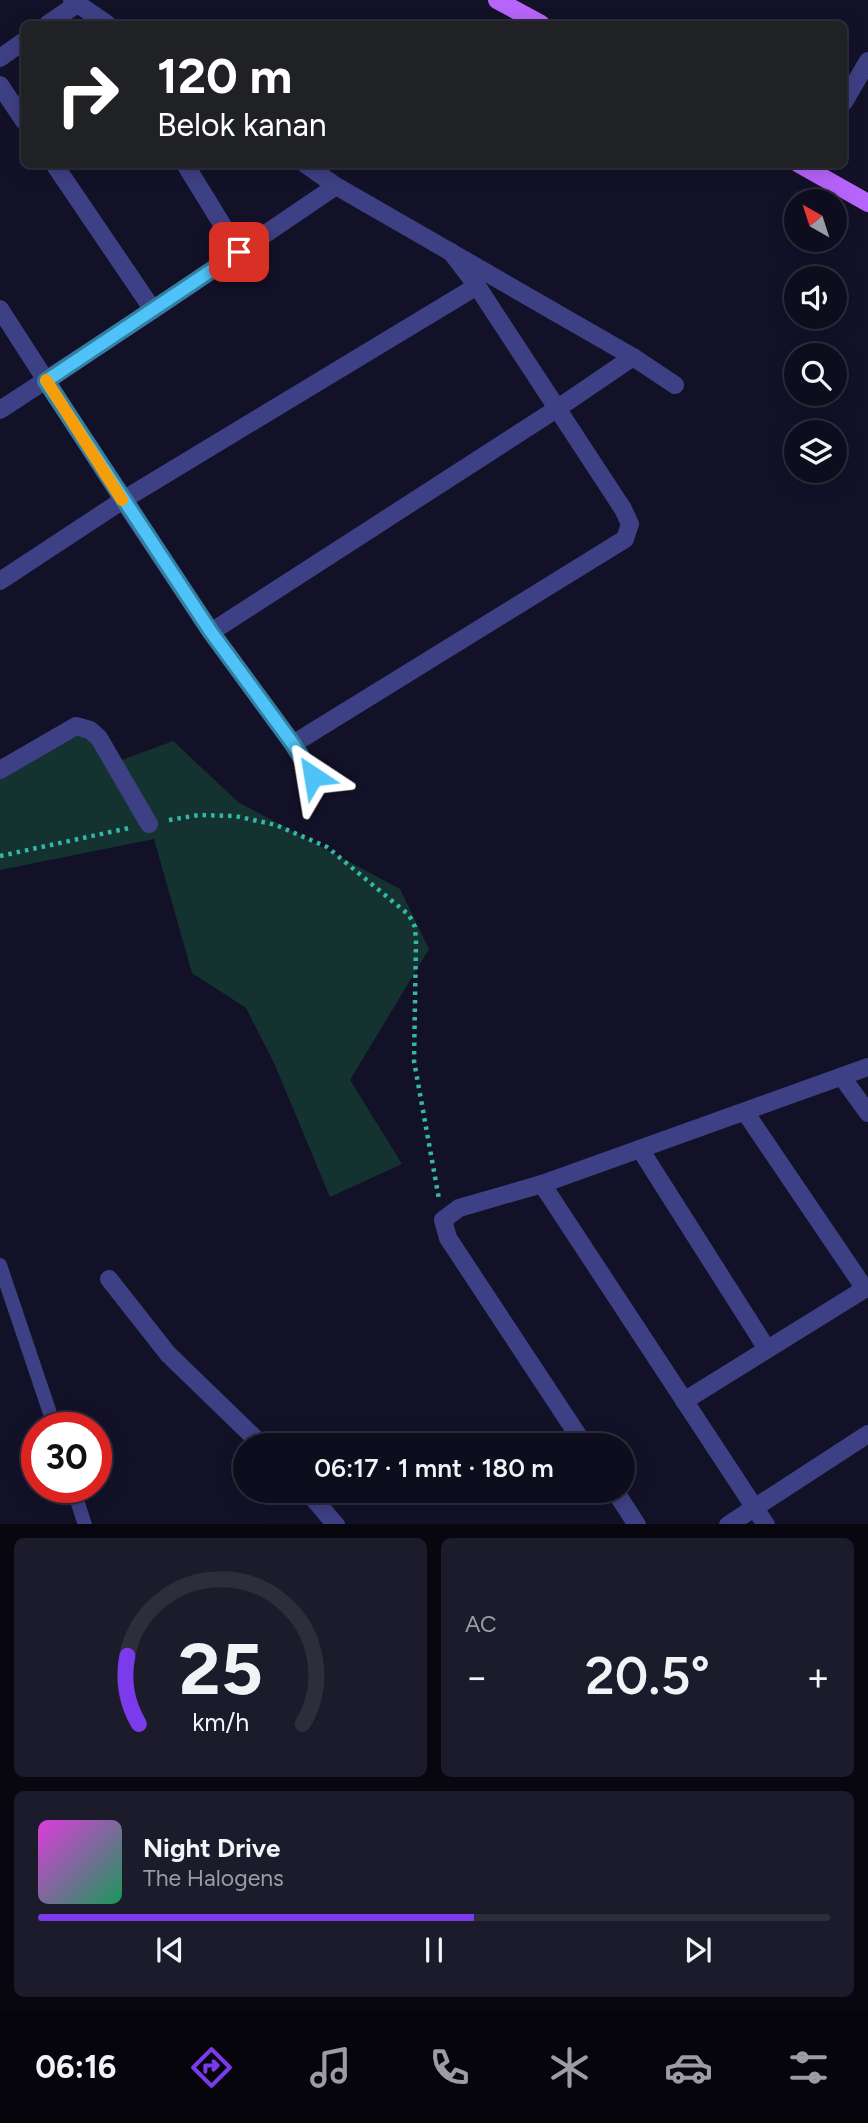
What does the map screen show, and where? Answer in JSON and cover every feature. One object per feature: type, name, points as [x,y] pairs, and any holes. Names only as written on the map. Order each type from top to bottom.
[{"type":"main road","points":[[497,0],[536,21]]},
{"type":"main road","points":[[809,168],[868,203]]},
{"type":"street","points":[[54,21],[74,10],[100,21]]},
{"type":"street","points":[[0,58],[21,43]]},
{"type":"street","points":[[847,97],[868,61]]},
{"type":"street","points":[[0,85],[21,116]]},
{"type":"street","points":[[57,168],[153,310]]},
{"type":"street","points":[[187,168],[239,252]]},
{"type":"street","points":[[311,168],[336,186],[633,357],[676,385]]},
{"type":"street","points":[[0,410],[336,186]]},
{"type":"street","points":[[293,744],[625,538],[629,524],[623,509],[477,285],[451,252]]},
{"type":"street","points":[[0,582],[122,500],[477,285]]},
{"type":"street","points":[[0,309],[122,500],[313,776]]},
{"type":"street","points":[[211,632],[633,357]]},
{"type":"street","points":[[0,770],[76,726],[90,730],[99,738],[149,824]]},
{"type":"street","points":[[576,1433],[448,1238],[443,1220],[459,1208],[542,1184],[868,1067]]},
{"type":"street","points":[[842,1077],[868,1113]]},
{"type":"street","points":[[684,1401],[867,1288],[745,1112]]},
{"type":"street","points":[[640,1149],[767,1349]]},
{"type":"street","points":[[542,1184],[766,1524]]},
{"type":"street","points":[[109,1279],[168,1354],[250,1433]]},
{"type":"street","points":[[728,1524],[868,1434]]},
{"type":"street","points":[[315,1503],[327,1521]]},
{"type":"street","points":[[623,1503],[637,1524]]},
{"type":"lane","points":[[0,1265],[50,1412]]},
{"type":"lane","points":[[78,1503],[85,1524]]},
{"type":"path","points":[[0,856],[199,815],[235,816],[276,825],[327,848],[409,915],[415,927],[416,943],[414,1061],[443,1220]]},
{"type":"green space","points":[[74,721],[111,764],[173,741],[238,802],[400,889],[429,949],[350,1080],[402,1164],[330,1197],[275,1065],[246,1008],[192,973],[154,839],[0,870],[0,763]]},
{"type":"slow traffic","points":[[46,380],[122,500]]},
{"type":"route","points":[[239,252],[46,381],[211,632],[293,744],[313,776]]}]
